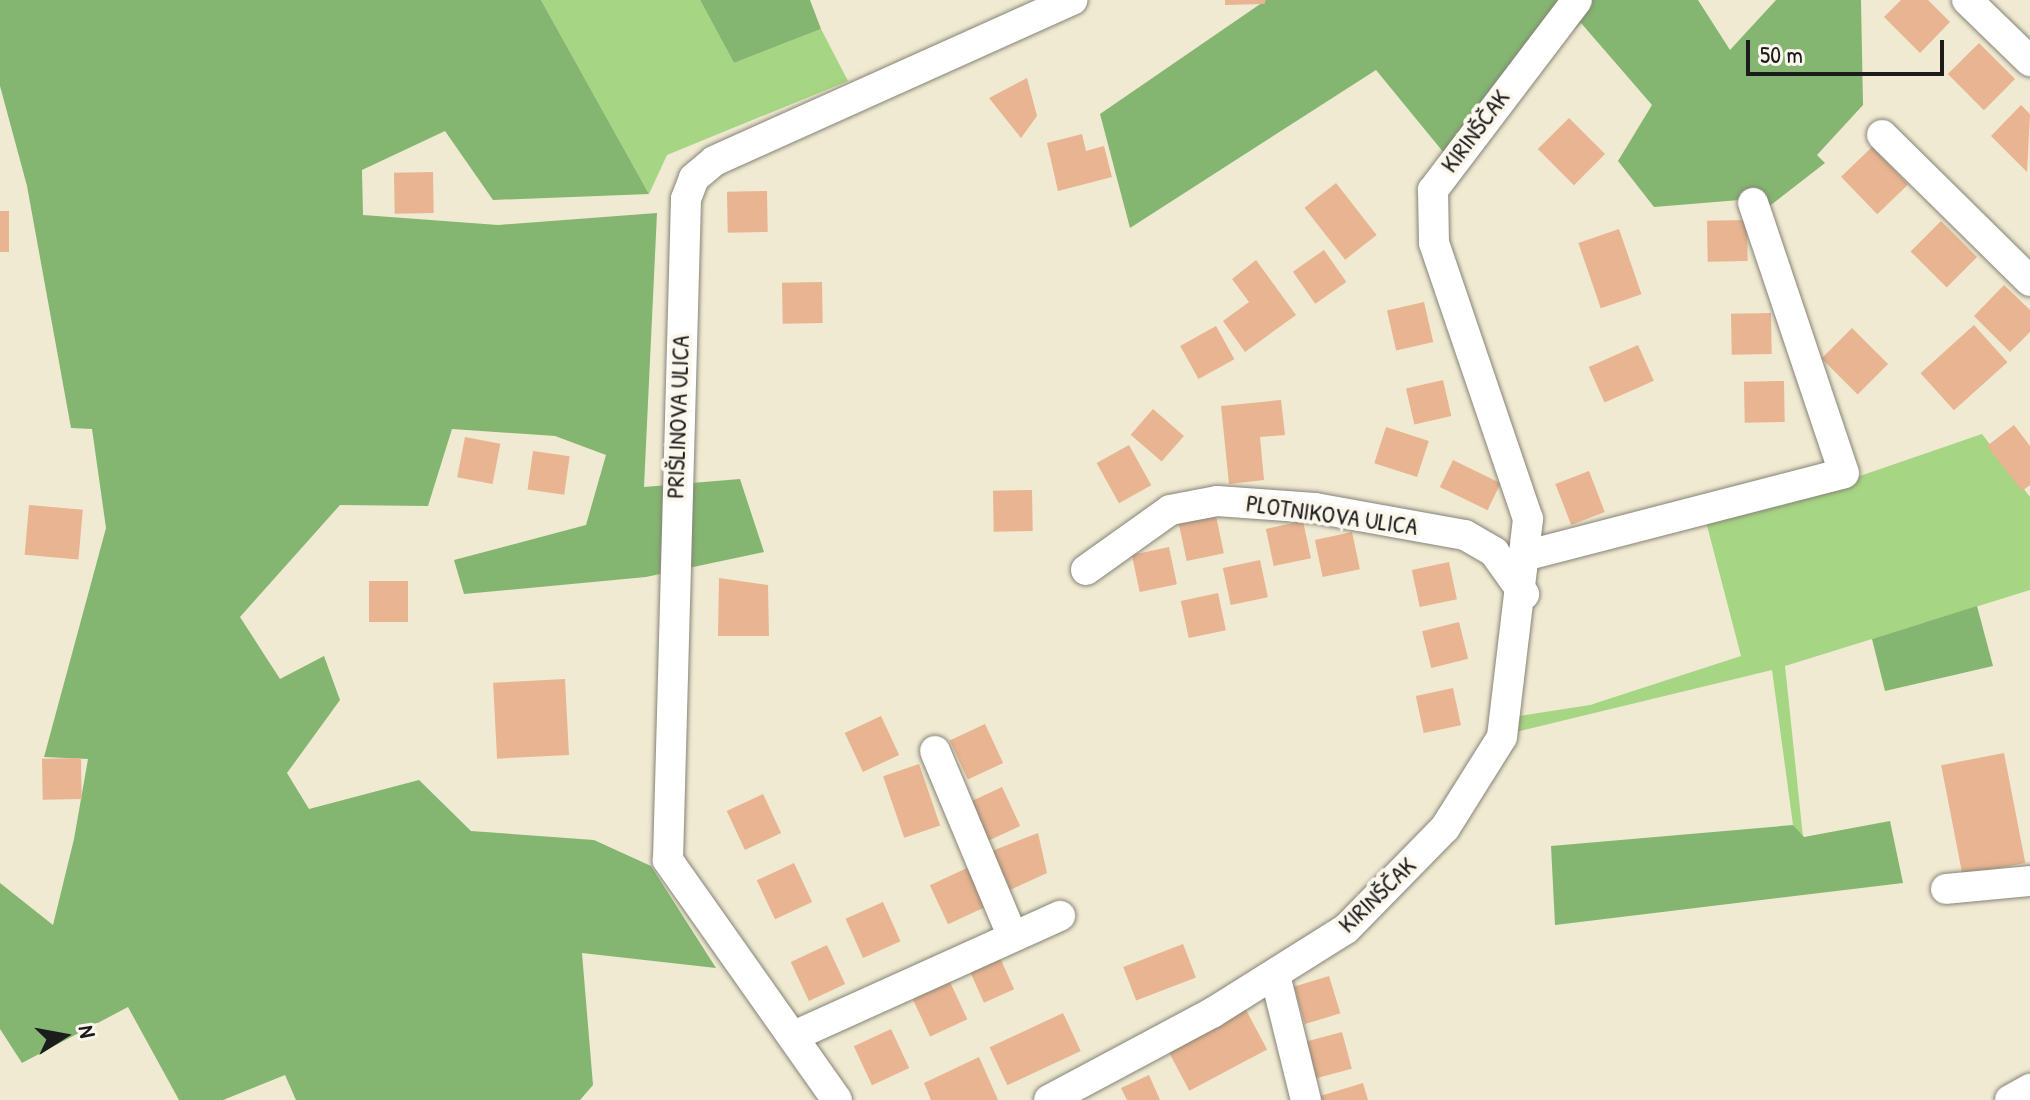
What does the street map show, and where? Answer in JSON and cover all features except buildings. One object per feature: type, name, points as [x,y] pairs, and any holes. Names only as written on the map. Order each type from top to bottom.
[{"type":"street","name":"PRIŠLINOVA ULICA","points":[[837,1100],[794,1036],[676,880],[665,837],[686,199],[694,178],[714,161],[1072,0]]},
{"type":"street","name":"KIRINŠČAK","points":[[1049,1100],[1275,975],[1346,929],[1445,828],[1490,762],[1511,700],[1528,555],[1528,519],[1430,218],[1442,171],[1577,0]]},
{"type":"street","points":[[1967,0],[2030,61]]},
{"type":"street","points":[[1882,135],[2030,281]]},
{"type":"street","points":[[1528,555],[1844,473],[1753,203]]},
{"type":"street","name":"PLOTNIKOVA ULICA","points":[[1086,570],[1170,510],[1217,501],[1315,508],[1465,535],[1494,552],[1524,594]]},
{"type":"street","points":[[935,751],[1012,935]]},
{"type":"street","points":[[1946,889],[2030,881]]},
{"type":"street","points":[[794,1036],[1012,935],[1060,916]]},
{"type":"street","points":[[1275,975],[1306,1100]]},
{"type":"street","points":[[2010,1100],[2030,1089]]},
{"type":"green space","points":[[0,0],[541,0],[649,194],[493,200],[445,131],[362,170],[363,215],[498,225],[657,213],[644,487],[740,479],[764,552],[646,577],[464,594],[454,560],[586,525],[606,455],[555,436],[452,429],[428,506],[340,505],[240,617],[280,679],[324,656],[340,700],[287,773],[309,809],[419,780],[471,831],[594,840],[651,866],[716,968],[582,953],[593,1085],[580,1100],[296,1100],[285,1075],[223,1100],[179,1100],[128,1007],[22,1063],[0,1029],[0,883],[53,925],[74,839],[88,759],[44,757],[106,528],[92,429],[71,428],[27,186],[0,86]]},
{"type":"green space","points":[[541,0],[700,0],[734,63],[821,29],[848,81],[667,155],[649,194]]},
{"type":"green space","points":[[700,0],[810,0],[821,29],[734,63]]},
{"type":"green space","points":[[1266,0],[1698,0],[1730,50],[1776,0],[1861,0],[1863,105],[1817,155],[1825,163],[1767,208],[1752,199],[1654,207],[1618,161],[1652,105],[1581,23],[1444,153],[1376,70],[1130,228],[1100,114]]},
{"type":"green space","points":[[1982,434],[2030,497],[2030,590],[1785,666],[1803,837],[1793,825],[1772,670],[1516,732],[1519,716],[1590,705],[1741,656],[1704,514],[1857,477]]},
{"type":"green space","points":[[1977,606],[1993,666],[1885,691],[1872,639]]},
{"type":"green space","points":[[1890,821],[1903,883],[1555,925],[1551,846],[1793,825],[1804,837]]}]
